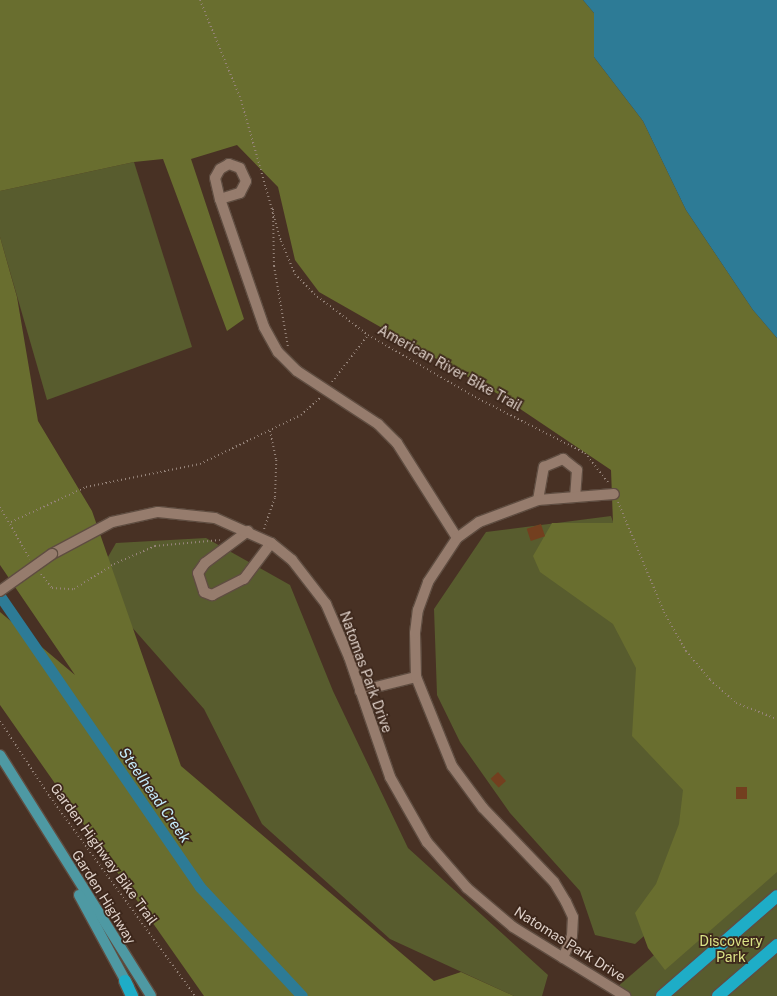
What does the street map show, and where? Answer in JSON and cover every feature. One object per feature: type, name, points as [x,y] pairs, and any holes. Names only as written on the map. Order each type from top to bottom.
[{"type":"highway","points":[[662,996],[777,896]]},
{"type":"highway","points":[[718,996],[777,945]]},
{"type":"highway","points":[[125,981],[133,996]]},
{"type":"main road","name":"Garden Highway","points":[[0,755],[151,996]]},
{"type":"main road","name":"Garden Highway","points":[[35,812],[125,981]]},
{"type":"street","points":[[220,199],[264,327],[278,352],[297,371],[378,424],[397,443],[457,538]]},
{"type":"street","points":[[538,500],[544,466],[562,459],[577,470],[575,497]]},
{"type":"street","points":[[563,958],[572,936],[573,917],[566,902],[549,876],[483,808],[452,766],[416,677],[418,610],[428,582],[457,538],[479,522],[538,500],[614,494]]},
{"type":"street","name":"Natomas Park Drive","points":[[0,591],[52,554],[112,522],[158,512],[215,518],[248,531],[271,543],[292,560],[326,604],[360,691],[390,777],[427,842],[467,888],[513,927],[625,996]]},
{"type":"street","points":[[248,531],[233,544],[204,563],[198,574],[204,592],[212,595],[244,579],[271,543]]},
{"type":"street","points":[[360,691],[416,677]]},
{"type":"path","name":"American River Bike Trail","points":[[200,0],[241,100],[273,204],[281,241],[295,274],[314,294],[368,335],[475,397],[585,453],[614,494],[664,612],[686,651],[710,680],[736,703],[777,719]]},
{"type":"path","points":[[273,204],[274,266],[289,352]]},
{"type":"path","points":[[11,522],[86,487],[182,470],[270,431],[301,415],[326,390],[368,335]]},
{"type":"path","points":[[261,537],[275,497],[276,459],[270,431]]},
{"type":"path","points":[[0,507],[11,522],[33,563]]},
{"type":"path","points":[[37,568],[52,588],[74,589],[114,564],[155,546],[216,539],[233,544]]},
{"type":"path","name":"Garden Highway Bike Trail","points":[[0,721],[50,797],[195,996]]},
{"type":"green space","points":[[0,0],[583,0],[594,13],[594,57],[643,121],[686,210],[753,310],[777,338],[777,872],[665,970],[648,948],[635,913],[656,884],[679,824],[683,790],[632,736],[636,668],[613,624],[540,572],[533,556],[552,523],[613,523],[611,470],[498,394],[319,292],[295,260],[278,187],[237,145],[191,159],[244,319],[227,331],[163,159],[134,162],[0,191]]},
{"type":"green space","points":[[134,162],[192,347],[47,400],[0,237],[0,191]]},
{"type":"green space","points":[[0,237],[17,297],[38,421],[92,511],[181,766],[434,981],[461,972],[514,996],[204,996],[0,705],[0,612],[75,675],[0,565]]},
{"type":"green space","points":[[611,516],[645,614],[777,818],[635,944],[595,935],[580,891],[510,813],[460,742],[437,695],[434,609],[486,532]]},
{"type":"green space","points":[[206,538],[290,585],[333,691],[408,848],[548,975],[542,996],[514,996],[390,939],[262,824],[204,709],[93,583],[116,543]]},
{"type":"green space","name":"Discovery Park","points":[[777,849],[777,996],[627,996],[616,988]]},
{"type":"water","points":[[583,0],[777,0],[777,338],[753,310],[686,210],[643,121],[594,57],[594,13]]},
{"type":"building","points":[[541,524],[545,536],[531,541],[527,529]]},
{"type":"building","points":[[498,772],[506,781],[499,788],[491,779]]},
{"type":"building","points":[[736,787],[747,787],[747,799],[736,799]]},
{"type":"waterway","name":"Steelhead Creek","points":[[0,596],[200,887],[302,996]]}]
